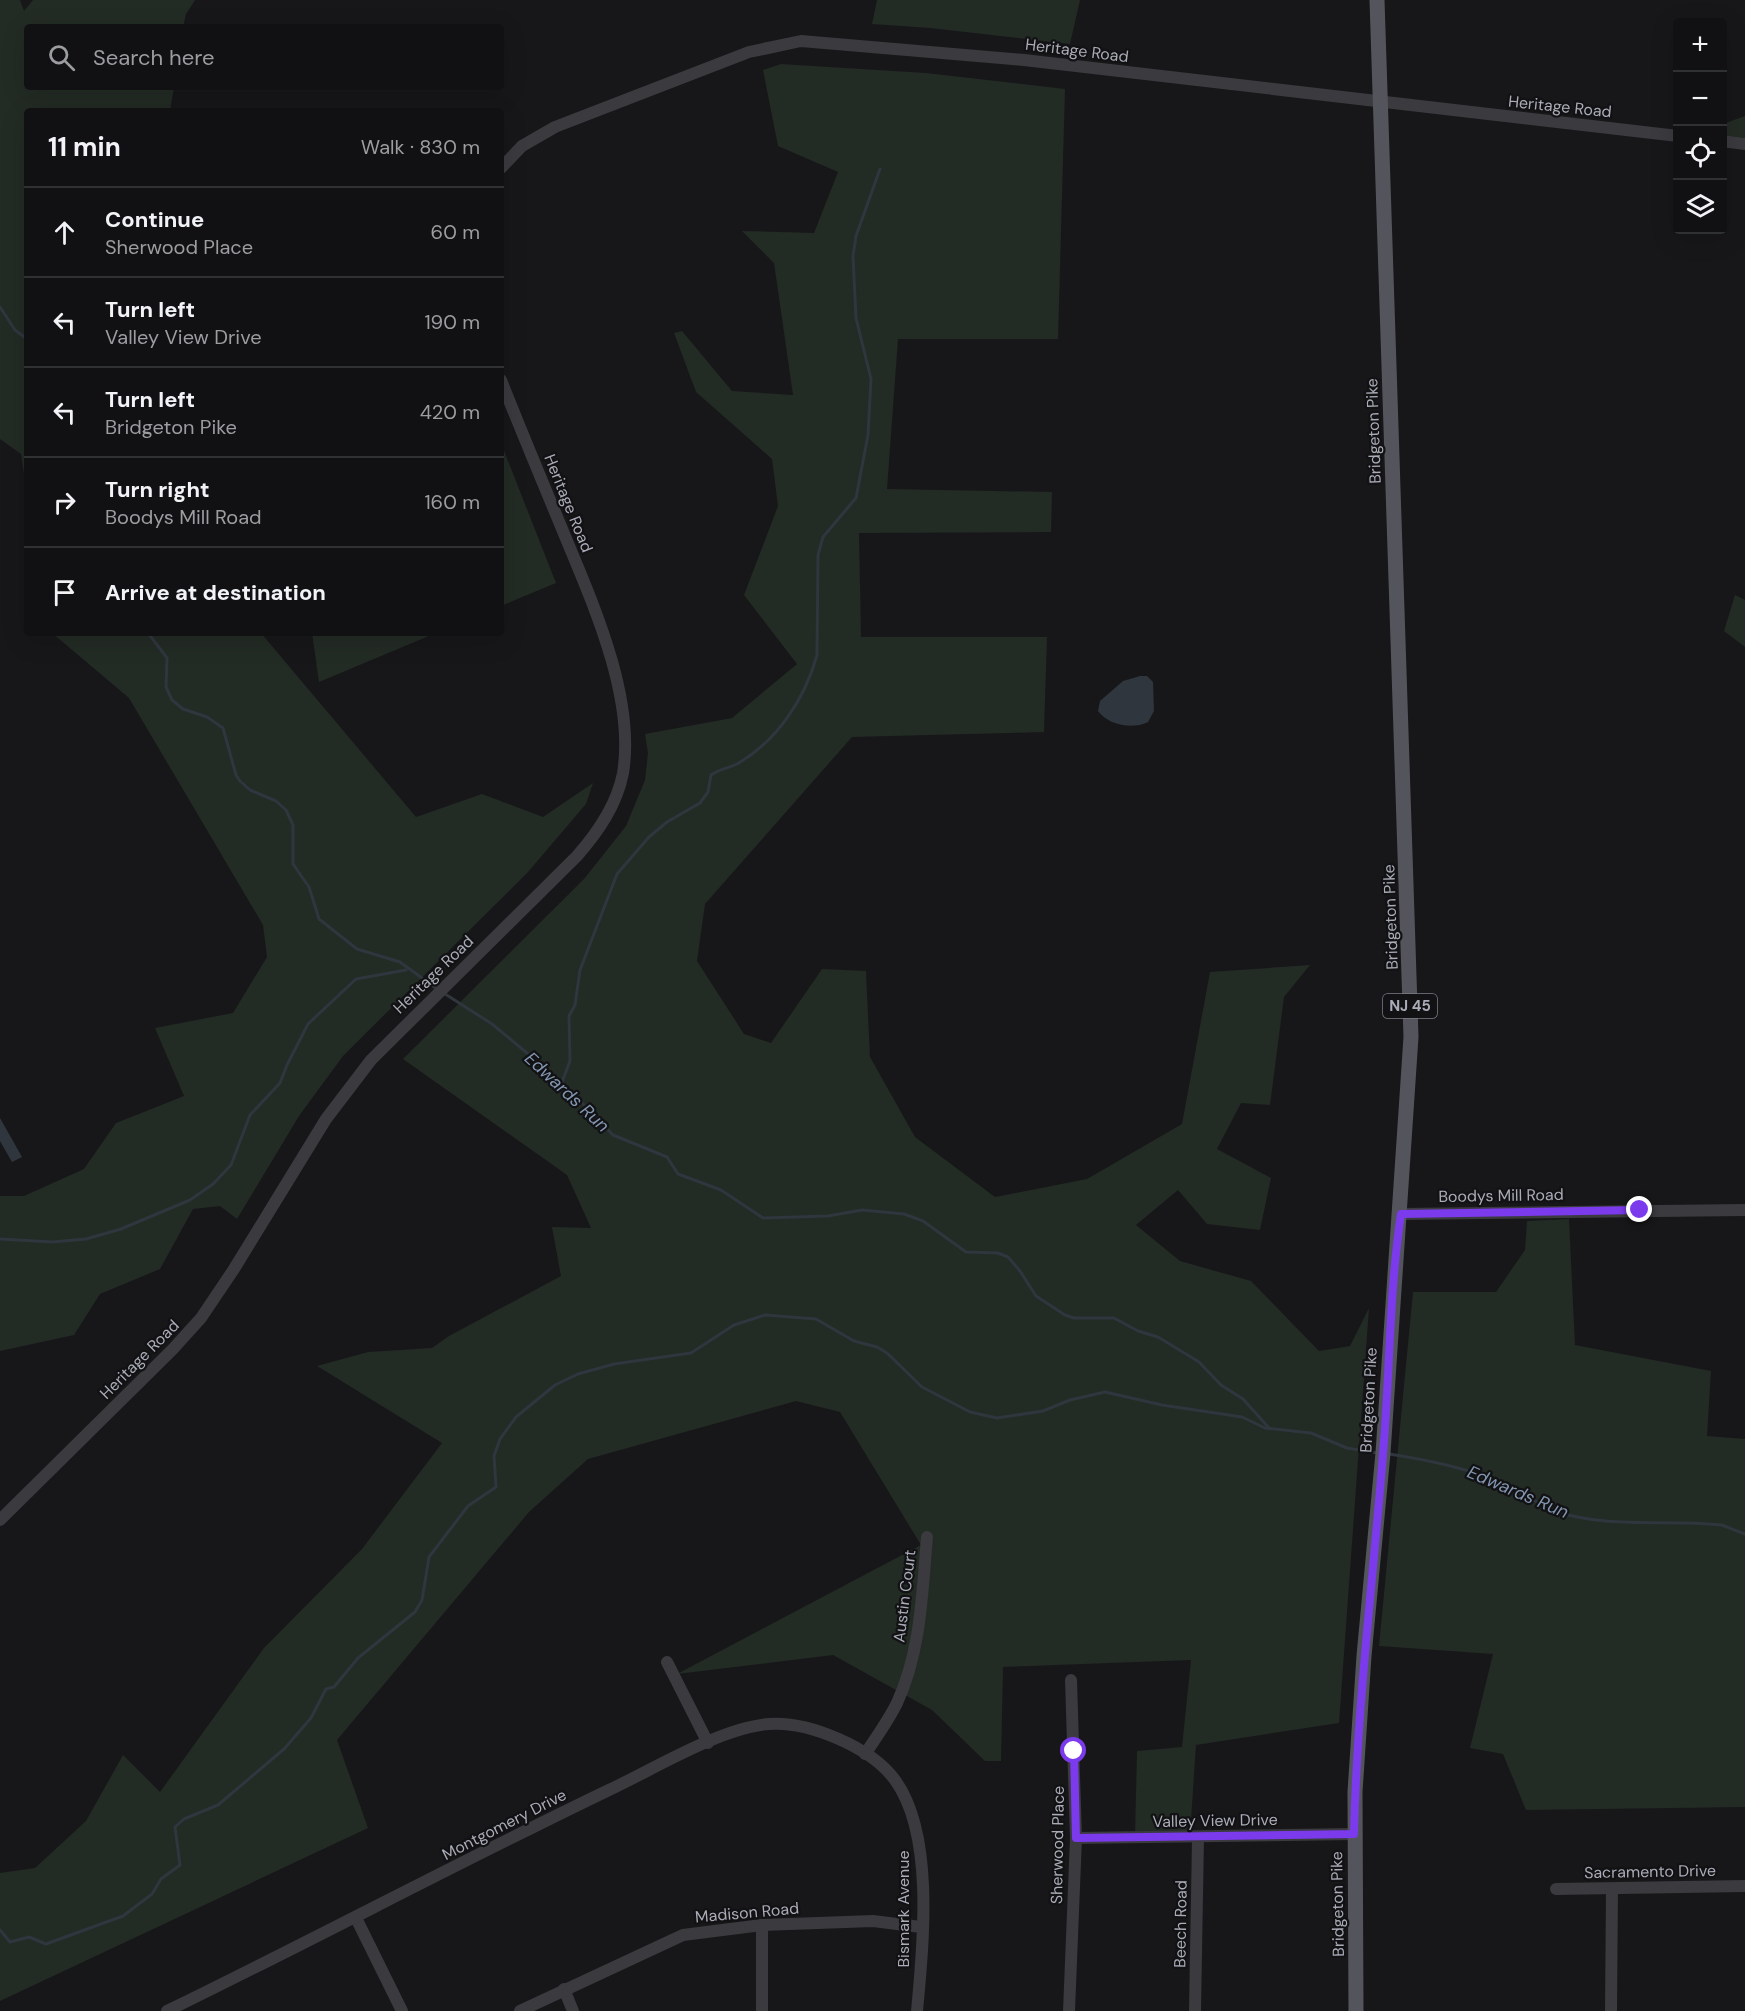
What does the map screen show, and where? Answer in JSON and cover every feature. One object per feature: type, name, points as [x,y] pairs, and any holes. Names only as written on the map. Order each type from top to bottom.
[{"type":"main road","name":"Bridgeton Pike","points":[[1356,2011],[1354,1834],[1364,1656],[1383,1454],[1395,1249],[1401,1214],[1411,1037],[1377,0]]},
{"type":"street","name":"Heritage Road","points":[[504,165],[522,146],[555,127],[749,51],[801,41],[1024,60],[1673,136]]},
{"type":"street","points":[[1727,142],[1745,144]]},
{"type":"street","name":"Heritage Road","points":[[0,1520],[193,1327],[225,1283],[340,1098],[381,1048],[547,886],[595,835],[616,797],[624,762],[620,704],[605,637],[504,387]]},
{"type":"street","name":"Boodys Mill Road","points":[[1401,1214],[1745,1210]]},
{"type":"street","name":"Austin Court","points":[[865,1754],[897,1703],[914,1653],[919,1628],[927,1537]]},
{"type":"street","points":[[668,1662],[708,1743]]},
{"type":"street","name":"Sherwood Place","points":[[1069,2011],[1076,1838],[1071,1680]]},
{"type":"street","name":"Montgomery Drive","points":[[167,2011],[356,1918],[528,1829],[708,1743],[750,1727],[771,1724],[790,1725],[822,1732],[865,1754]]},
{"type":"street","name":"Bismark Avenue","points":[[865,1754],[895,1779],[917,1831],[922,1875],[917,2011]]},
{"type":"street","name":"Valley View Drive","points":[[1076,1838],[1354,1834]]},
{"type":"street","name":"Beech Road","points":[[1195,2011],[1198,1838]]},
{"type":"street","name":"Sacramento Drive","points":[[1556,1889],[1745,1886]]},
{"type":"street","points":[[1611,2011],[1612,1889]]},
{"type":"street","points":[[356,1918],[402,2011]]},
{"type":"street","name":"Madison Road","points":[[520,2011],[682,1935],[762,1925],[873,1921],[921,1927]]},
{"type":"street","points":[[762,1925],[762,2011]]},
{"type":"street","points":[[564,1989],[573,2011]]},
{"type":"shaded area","points":[[0,0],[20,0],[24,11],[33,0],[195,0],[186,14],[184,24],[24,24],[24,90],[174,90],[170,108],[24,108],[24,474],[21,454],[0,439]]},
{"type":"shaded area","points":[[877,0],[1080,0],[1070,44],[930,28],[872,24]]},
{"type":"shaded area","points":[[781,64],[926,73],[1065,89],[1058,339],[898,339],[887,489],[1052,492],[1051,532],[859,533],[861,637],[1047,637],[1044,732],[852,737],[705,904],[697,961],[744,1034],[771,1043],[822,969],[866,971],[870,1057],[915,1137],[995,1197],[1087,1179],[1182,1124],[1210,972],[1310,965],[1284,997],[1270,1105],[1241,1103],[1217,1149],[1271,1178],[1260,1230],[1207,1224],[1178,1190],[1136,1225],[1180,1261],[1251,1281],[1319,1351],[1350,1346],[1369,1308],[1339,1723],[1196,1745],[1190,1835],[1135,1836],[1137,1751],[1182,1747],[1191,1660],[1003,1667],[1001,1761],[985,1761],[932,1710],[833,1655],[677,1674],[921,1545],[840,1412],[796,1401],[588,1459],[529,1512],[337,1740],[368,1828],[0,2001],[0,1873],[35,1868],[86,1821],[123,1755],[160,1792],[264,1648],[362,1549],[442,1443],[317,1366],[368,1352],[432,1348],[449,1336],[561,1276],[552,1227],[591,1228],[567,1175],[403,1059],[584,879],[626,826],[645,780],[648,753],[645,734],[732,718],[797,664],[744,595],[778,506],[772,459],[696,392],[674,333],[682,331],[732,391],[793,395],[774,263],[742,231],[814,233],[838,172],[778,146],[763,70]]},
{"type":"shaded area","points":[[1745,116],[1745,138],[1727,136],[1727,123]]},
{"type":"shaded area","points":[[504,451],[556,583],[504,605]]},
{"type":"shaded area","points":[[1735,595],[1745,600],[1745,647],[1724,631]]},
{"type":"shaded area","points":[[56,636],[264,636],[416,817],[482,794],[543,817],[593,783],[586,804],[528,872],[343,1056],[299,1116],[237,1219],[220,1206],[193,1209],[160,1269],[100,1294],[74,1335],[0,1351],[0,1196],[24,1196],[84,1169],[116,1123],[184,1096],[155,1028],[233,1013],[267,957],[263,925],[129,698]]},
{"type":"shaded area","points":[[312,636],[429,636],[319,682]]},
{"type":"shaded area","points":[[1147,676],[1153,682],[1154,711],[1148,722],[1128,726],[1114,723],[1102,716],[1098,711],[1100,701],[1123,681]]},
{"type":"shaded area","points":[[0,1118],[22,1157],[12,1162],[0,1141]]},
{"type":"shaded area","points":[[1569,1219],[1575,1345],[1711,1371],[1707,1436],[1745,1439],[1745,1807],[1526,1810],[1503,1754],[1470,1748],[1493,1654],[1379,1646],[1413,1292],[1496,1292],[1525,1250],[1527,1221]]},
{"type":"waterway","points":[[562,1082],[570,1061],[569,1016],[575,1005],[580,970],[617,874],[649,837],[667,822],[700,803],[708,792],[711,775],[751,755],[777,731],[797,703],[812,671],[817,655],[818,555],[823,537],[856,498],[868,435],[871,379],[856,318],[853,256],[856,236],[880,169]]},
{"type":"waterway","name":"Edwards Run","points":[[0,307],[15,330],[24,337]]},
{"type":"waterway","name":"Edwards Run","points":[[150,636],[167,658],[166,687],[172,700],[183,709],[207,717],[223,728],[236,775],[240,781],[250,790],[276,801],[286,810],[293,825],[293,864],[309,887],[319,919],[357,949],[400,962],[437,989]]},
{"type":"waterway","points":[[0,1239],[52,1242],[86,1239],[121,1229],[190,1200],[213,1184],[231,1165],[250,1115],[280,1083],[308,1024],[356,979],[406,970]]},
{"type":"waterway","name":"Edwards Run","points":[[442,992],[492,1024],[562,1082],[613,1135],[667,1157],[678,1174],[721,1190],[763,1218],[828,1216],[862,1210],[904,1214],[923,1221],[966,1252],[998,1253],[1008,1257],[1036,1296],[1065,1315],[1074,1318],[1114,1318],[1138,1331],[1158,1337],[1199,1362],[1221,1385],[1243,1399],[1269,1428]]},
{"type":"waterway","points":[[0,1930],[10,1942],[29,1937],[46,1944],[123,1916],[152,1894],[161,1879],[180,1865],[175,1827],[184,1819],[218,1805],[284,1749],[311,1718],[326,1689],[334,1687],[358,1658],[415,1612],[422,1600],[429,1557],[468,1506],[496,1487],[494,1456],[500,1439],[516,1417],[555,1385],[578,1374],[614,1364],[691,1353],[734,1325],[765,1315],[816,1319],[854,1341],[877,1347],[887,1353],[922,1387],[970,1412],[997,1418],[1043,1411],[1070,1400],[1105,1392],[1162,1405],[1242,1417],[1265,1428],[1311,1433],[1347,1448],[1377,1453]]},
{"type":"waterway","name":"Edwards Run","points":[[1389,1454],[1477,1473],[1505,1484],[1551,1509],[1577,1517],[1615,1522],[1722,1525],[1745,1534]]},
{"type":"route","points":[[1074,1751],[1076,1838],[1354,1834],[1364,1656],[1383,1454],[1395,1249],[1401,1214],[1640,1210]]}]
